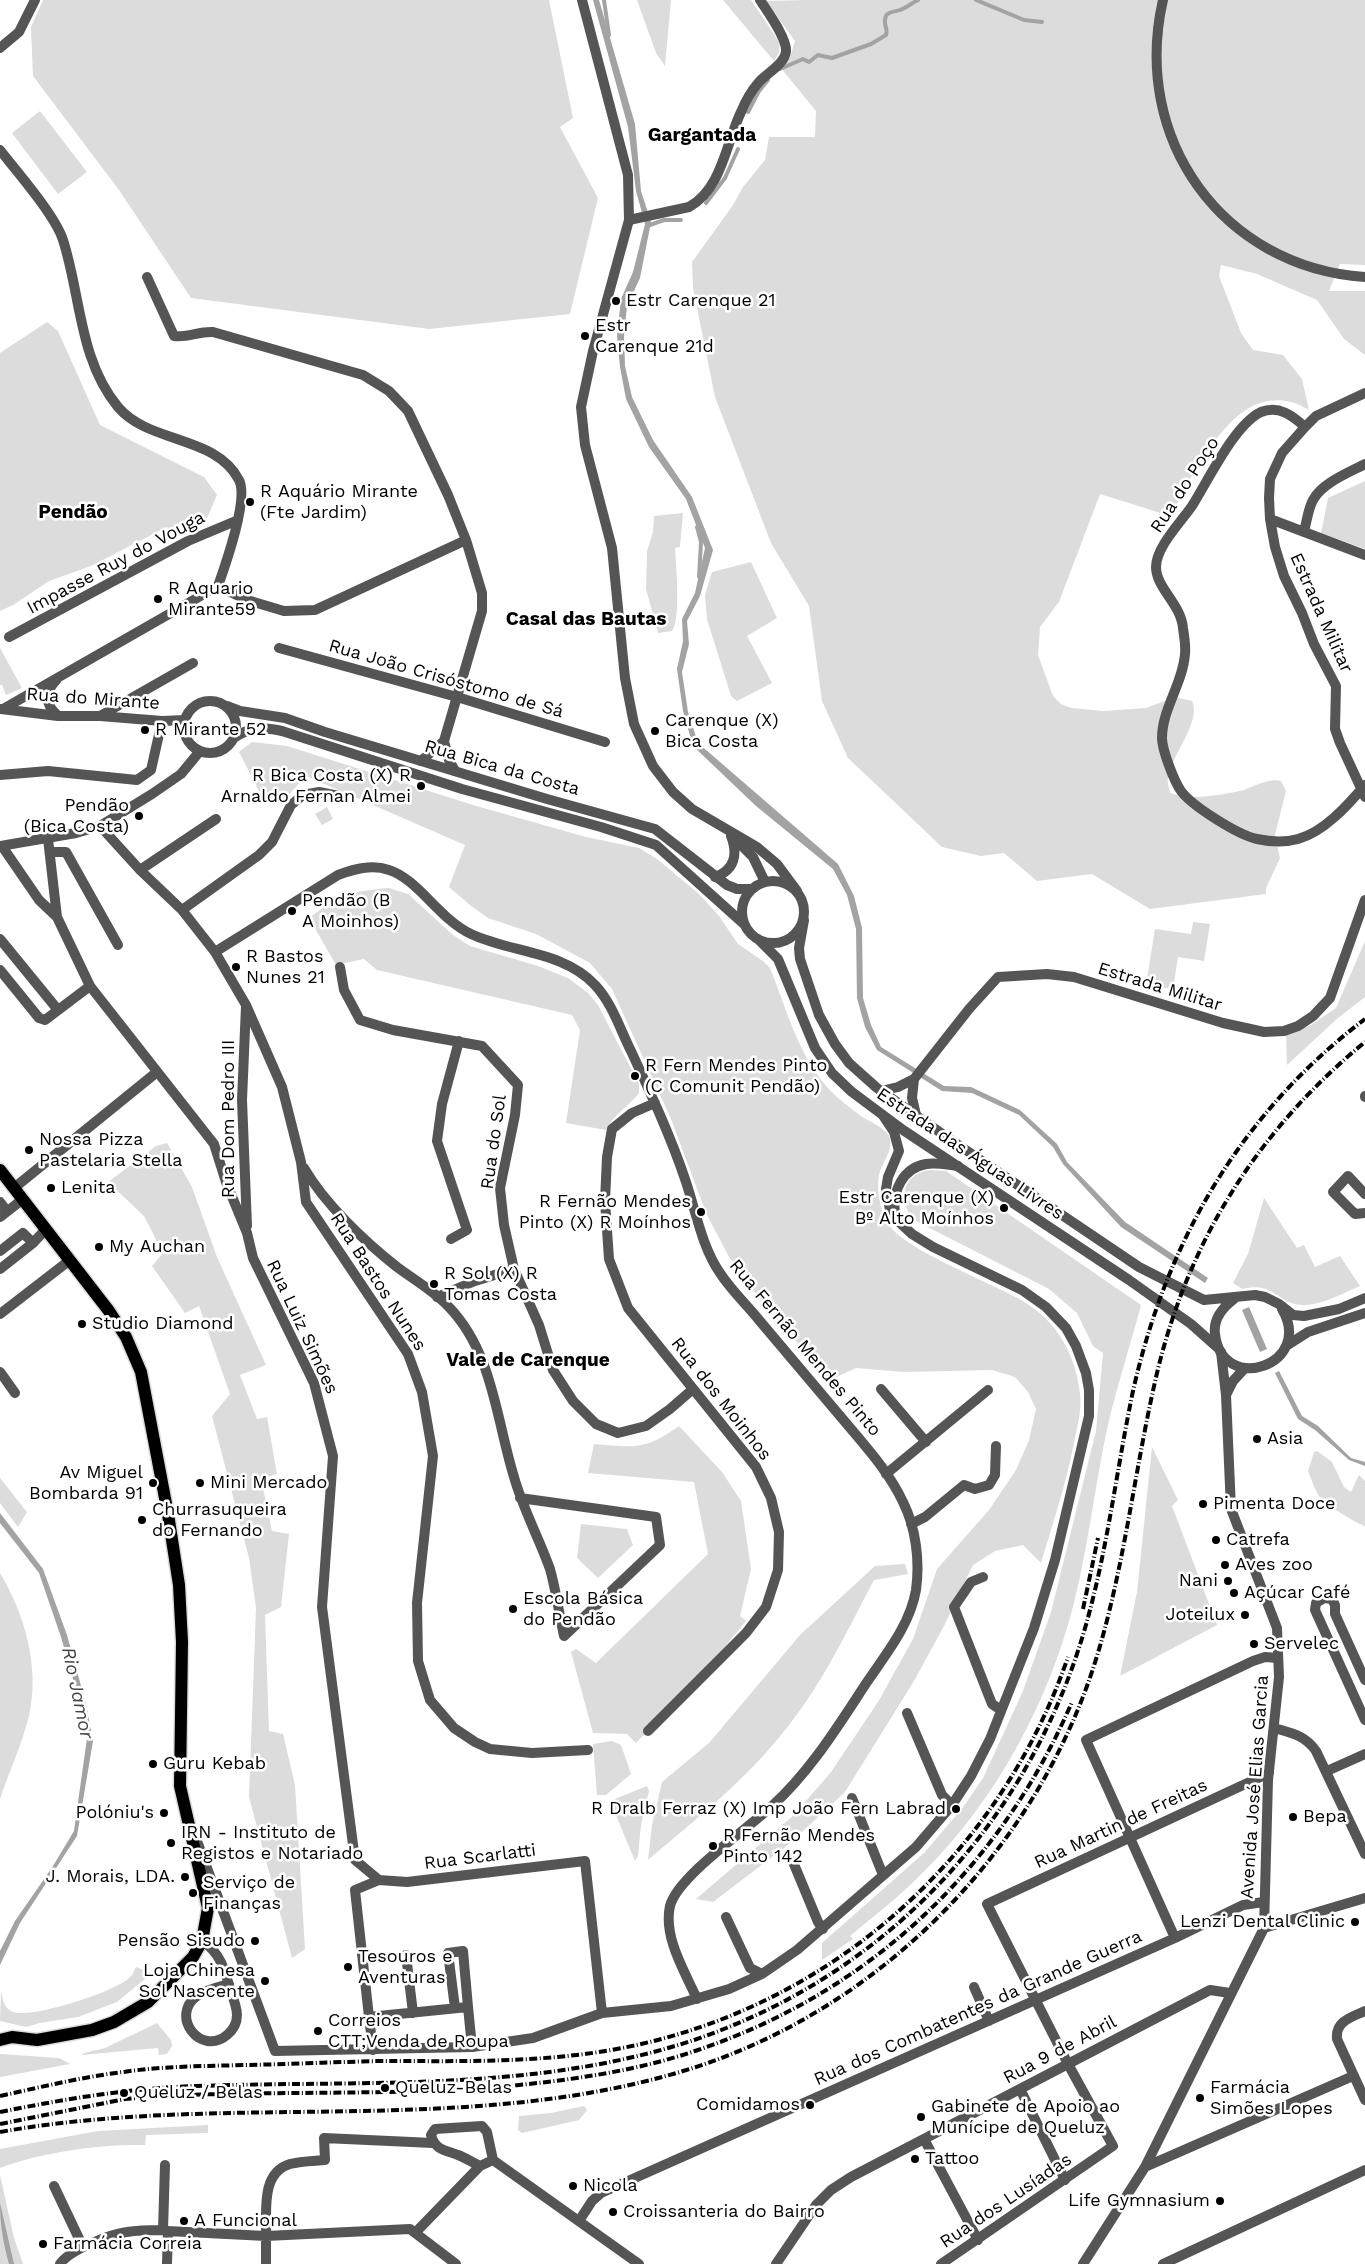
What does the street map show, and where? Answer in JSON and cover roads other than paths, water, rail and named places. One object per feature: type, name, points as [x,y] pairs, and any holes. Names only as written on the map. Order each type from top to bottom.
[{"type":"main road","points":[[0,1170],[70,1260],[126,1337],[141,1372],[180,1585],[182,1642],[180,1786],[208,1908],[202,1941],[193,1957],[148,2002],[114,2022],[92,2030],[55,2038],[37,2040],[6,2039],[0,2031]]},
{"type":"street","points":[[0,48],[20,32],[35,0]]},
{"type":"street","points":[[582,0],[628,175],[629,220],[593,352],[582,407],[585,445],[612,548],[625,678],[634,724],[653,766],[673,792],[692,809],[730,833],[757,847],[777,864],[797,891],[804,910],[804,920],[794,936],[776,943],[758,939],[745,925],[743,906],[746,897],[752,889],[765,882],[782,882],[797,891]]},
{"type":"street","points":[[629,220],[678,211],[698,203],[716,178],[741,111],[758,83],[784,56],[786,49],[784,40],[760,0]]},
{"type":"street","points":[[1162,0],[1155,58],[1158,90],[1163,116],[1172,141],[1192,180],[1228,220],[1270,250],[1305,266],[1329,272],[1365,277]]},
{"type":"street","points":[[0,150],[45,208],[63,238],[86,342],[105,389],[120,409],[139,424],[198,447],[227,463],[240,482],[238,520],[218,586],[1,709]]},
{"type":"street","points":[[146,277],[174,336],[185,338],[201,332],[213,332],[363,375],[389,390],[408,411],[448,495],[466,540],[482,594],[482,611],[444,741],[449,760],[455,772]]},
{"type":"street","name":"Estrada Militar","points":[[1364,790],[1340,743],[1336,730],[1336,686],[1314,644],[1302,613],[1284,576],[1275,547],[1270,519],[1270,479],[1282,453],[1316,416],[1365,393]]},
{"type":"street","name":"Rua do Poço","points":[[1305,427],[1287,412],[1274,410],[1262,412],[1251,420],[1218,460],[1193,504],[1167,538],[1156,566],[1160,584],[1173,600],[1183,625],[1185,654],[1167,709],[1162,737],[1164,751],[1180,790],[1194,804],[1255,839],[1279,843],[1300,839],[1318,829],[1364,790]]},
{"type":"street","points":[[1304,531],[1310,506],[1317,494],[1326,486],[1365,464]]},
{"type":"street","points":[[1270,519],[1365,555]]},
{"type":"street","name":"Impasse Ruy do Vouga","points":[[9,637],[188,541],[238,520]]},
{"type":"street","points":[[218,586],[247,600],[284,611],[315,610],[466,540]]},
{"type":"street","name":"Rua João Crisóstomo de Sá","points":[[279,648],[457,697],[605,742]]},
{"type":"street","points":[[100,716],[193,663]]},
{"type":"street","points":[[58,716],[49,708],[47,698],[51,686],[62,674]]},
{"type":"street","points":[[211,700],[228,706],[236,721],[234,738],[229,745],[215,752],[200,751],[188,741],[184,727],[185,720],[195,705],[211,700]]},
{"type":"street","name":"Rua Bica da Costa","points":[[228,706],[240,711],[285,718],[455,772],[655,829],[727,885],[737,889],[752,889]]},
{"type":"street","name":"Rua do Mirante","points":[[1,709],[58,716],[100,716],[162,721],[185,720]]},
{"type":"street","points":[[0,775],[48,771],[137,780],[151,770],[162,721]]},
{"type":"street","name":"Rua Bica da Costa","points":[[234,738],[252,728],[264,727],[282,731],[462,789],[601,827],[656,845],[745,925]]},
{"type":"street","points":[[421,761],[444,741]]},
{"type":"street","points":[[1,846],[100,826],[181,774],[200,751]]},
{"type":"street","points":[[182,910],[260,855],[272,842],[291,805],[302,795],[319,792],[339,796]]},
{"type":"street","points":[[140,870],[216,819]]},
{"type":"street","name":"Rua Bastos Nunes","points":[[100,826],[140,870],[182,910],[215,952],[246,1005],[282,1087],[301,1162],[306,1202],[408,1354],[422,1392],[433,1456],[417,1603],[418,1661],[430,1700],[454,1728],[475,1742],[490,1749],[532,1753],[588,1750]]},
{"type":"street","points":[[715,877],[724,874],[736,857],[736,847],[730,833]]},
{"type":"street","points":[[730,833],[753,857],[765,882]]},
{"type":"street","name":"Rua Luiz Simões","points":[[48,838],[57,917],[90,986],[214,1144],[226,1182],[247,1233],[252,1258],[314,1383],[333,1456],[322,1607],[355,1860],[379,1880]]},
{"type":"street","name":"Rua Luiz Simões","points":[[1,846],[39,900],[57,917]]},
{"type":"street","points":[[50,852],[66,852],[118,945]]},
{"type":"street","name":"Rua Fernão Mendes Pinto","points":[[215,952],[338,875],[363,868],[388,870],[402,876],[443,915],[469,933],[558,961],[586,977],[598,989],[610,1006],[655,1103],[686,1182],[700,1228],[719,1272],[879,1463],[902,1498],[911,1524],[917,1562],[915,1591],[909,1613],[898,1635],[821,1751],[798,1779],[774,1805],[714,1855],[678,1890],[670,1905],[669,1922],[672,1939],[697,1999]]},
{"type":"street","points":[[39,900],[50,902],[55,897]]},
{"type":"street","name":"Estrada Militar","points":[[914,1080],[969,1009],[998,977],[1047,974],[1074,977],[1224,1023],[1264,1032],[1292,1029],[1313,1016],[1330,998],[1365,900]]},
{"type":"street","name":"Estrada das Águas Livres","points":[[804,920],[799,948],[800,959],[812,997],[825,1028],[849,1063],[881,1091],[1139,1267],[1204,1300],[1237,1297]]},
{"type":"street","points":[[0,939],[58,1010]]},
{"type":"street","name":"Estrada das Águas Livres","points":[[758,939],[778,959],[807,1030],[824,1062],[832,1073],[852,1092],[883,1116],[1129,1280],[1191,1324],[1220,1350]]},
{"type":"street","name":"Rua do Sol","points":[[340,966],[344,990],[360,1020],[393,1030],[482,1046],[518,1084],[515,1115],[500,1188],[504,1225],[514,1269],[538,1325],[553,1370],[573,1402],[596,1424],[618,1433],[646,1426],[670,1409],[692,1389]]},
{"type":"street","points":[[0,970],[39,1018],[45,1020],[90,986]]},
{"type":"street","name":"Rua Dom Pedro III","points":[[246,1005],[242,1100],[247,1233]]},
{"type":"street","points":[[451,1239],[467,1230],[438,1141],[442,1104],[459,1041]]},
{"type":"street","points":[[14,1188],[157,1072]]},
{"type":"street","points":[[881,1091],[898,1087],[914,1080],[912,1098],[916,1115]]},
{"type":"street","name":"Rua dos Moinhos","points":[[648,1731],[746,1633],[766,1607],[778,1570],[779,1532],[771,1498],[756,1467],[628,1308],[609,1259],[605,1201],[607,1157],[612,1129],[632,1113],[655,1103]]},
{"type":"street","points":[[182,1798],[275,2051],[472,2047],[533,2038],[602,2013],[671,2006],[729,1989],[762,1974],[797,1950],[916,1846],[952,1805],[971,1776],[1015,1681],[1055,1560],[1090,1402],[1086,1373],[1076,1346],[1066,1328],[1036,1299],[1022,1290],[933,1247],[912,1234],[890,1210],[886,1189],[888,1177],[899,1151],[894,1132],[883,1116]]},
{"type":"street","points":[[301,1162],[313,1183],[354,1229],[384,1257],[448,1306],[470,1335],[484,1359],[520,1498],[550,1570],[564,1636],[660,1545],[656,1517],[520,1498]]},
{"type":"street","points":[[896,1218],[894,1205],[896,1190],[908,1172],[927,1164],[958,1166]]},
{"type":"street","points":[[1365,1194],[1348,1176],[1333,1192],[1355,1214],[1365,1212]]},
{"type":"street","points":[[0,1202],[4,1214],[23,1199]]},
{"type":"street","points":[[0,1269],[33,1243],[46,1229]]},
{"type":"street","points":[[0,1250],[23,1233],[33,1243]]},
{"type":"street","points":[[0,1314],[70,1260]]},
{"type":"street","points":[[437,1297],[475,1280],[514,1269]]},
{"type":"street","points":[[1365,1298],[1338,1309],[1304,1316],[1293,1315],[1279,1304],[1265,1297],[1255,1295],[1237,1297],[1219,1313],[1215,1331],[1220,1350],[1228,1361],[1244,1369],[1265,1366],[1276,1360],[1286,1346],[1308,1332],[1365,1313]]},
{"type":"street","points":[[1279,1304],[1287,1317],[1286,1346]]},
{"type":"street","name":"Avenida José Elias Garcia","points":[[1082,2264],[1145,2167],[1264,1928],[1269,1773],[1279,1677],[1277,1628],[1231,1509],[1226,1395],[1220,1350]]},
{"type":"street","points":[[1226,1395],[1233,1381],[1244,1369]]},
{"type":"street","points":[[0,1372],[15,1393]]},
{"type":"street","points":[[882,1389],[926,1442]]},
{"type":"street","points":[[886,1474],[988,1390]]},
{"type":"street","points":[[911,1524],[925,1517],[964,1485],[975,1489],[989,1485],[995,1475],[996,1446]]},
{"type":"street","points":[[983,1577],[971,1582],[954,1607],[992,1704],[1001,1710]]},
{"type":"street","points":[[1365,1680],[1335,1614],[1335,1605],[1332,1599],[1324,1598],[1316,1603],[1315,1610],[1365,1720]]},
{"type":"street","points":[[1175,1938],[1086,1740],[1252,1661],[1265,1657],[1278,1658]]},
{"type":"street","points":[[907,1713],[942,1795],[952,1805]]},
{"type":"street","points":[[1274,1728],[1299,1735],[1310,1742],[1327,1771],[1365,1854]]},
{"type":"street","points":[[1327,1771],[1365,1754]]},
{"type":"street","name":"Rua Martin de Freitas","points":[[1036,2000],[987,1904],[1269,1773]]},
{"type":"street","points":[[852,1798],[882,1876]]},
{"type":"street","points":[[791,1857],[818,1922],[823,1929]]},
{"type":"street","name":"Rua Scarlatti","points":[[379,1880],[407,1882],[585,1861],[602,2013]]},
{"type":"street","points":[[373,2050],[355,1890],[379,1880]]},
{"type":"street","points":[[1264,1928],[1365,1898]]},
{"type":"street","name":"Rua dos Combatentes da Grande Guerra","points":[[579,2221],[592,2201],[601,2194],[1175,1938],[1243,1905],[1264,1902]]},
{"type":"street","points":[[726,1917],[750,1968],[762,1974]]},
{"type":"street","points":[[202,1941],[216,1951],[229,1984],[237,2014],[232,2030],[218,2040],[207,2041],[197,2037],[187,2025],[188,2005],[206,1991],[229,1984]]},
{"type":"street","points":[[455,2008],[448,1954],[463,1951],[472,2047]]},
{"type":"street","points":[[406,1955],[413,2012]]},
{"type":"street","points":[[974,1986],[989,2021]]},
{"type":"street","name":"Rua 9 de Abril","points":[[776,2264],[816,2205],[831,2190],[851,2177],[1210,1990],[1230,1993]]},
{"type":"street","points":[[1036,2000],[1068,2064]]},
{"type":"street","points":[[369,2017],[468,2007]]},
{"type":"street","points":[[1365,2010],[1346,2020],[1338,2028],[1337,2039],[1365,2100]]},
{"type":"street","name":"Rua dos Lusíadas","points":[[941,2264],[1113,2146],[1068,2064]]},
{"type":"street","points":[[1145,2167],[1354,2076]]},
{"type":"street","points":[[1020,2089],[1065,2180]]},
{"type":"street","points":[[480,2166],[460,2156],[441,2150],[433,2143],[431,2135],[435,2129],[482,2126],[487,2132],[493,2160],[638,2264]]},
{"type":"street","points":[[266,2264],[267,2187],[279,2171],[289,2165],[325,2160],[324,2138],[433,2143]]},
{"type":"street","points":[[924,2139],[978,2240]]},
{"type":"street","points":[[415,2233],[480,2166],[493,2160]]},
{"type":"street","points":[[165,2166],[167,2264]]},
{"type":"street","points":[[1163,2264],[1365,2170]]},
{"type":"street","points":[[54,2186],[83,2247]]},
{"type":"street","points":[[60,2264],[83,2247],[129,2231],[165,2230],[266,2236],[410,2229],[456,2264]]},
{"type":"water","points":[[593,0],[599,0],[635,124],[641,191],[651,222],[640,278],[627,306],[624,336],[625,366],[632,397],[653,440],[692,497],[713,550],[700,596],[687,621],[689,644],[682,672],[688,712],[698,743],[838,864],[854,896],[862,928],[863,998],[871,1025],[881,1047],[944,1086],[971,1087],[1020,1110],[1057,1144],[1067,1162],[1125,1222],[1208,1278],[1205,1283],[1121,1227],[1063,1164],[1053,1147],[1019,1115],[972,1093],[942,1091],[877,1050],[865,1027],[857,998],[856,929],[847,895],[833,869],[756,806],[693,746],[683,711],[677,669],[683,641],[682,619],[695,593],[705,548],[686,499],[649,447],[626,399],[617,336],[621,299],[633,272],[645,224],[636,191],[628,127]]},
{"type":"water","points":[[1249,1307],[1267,1349],[1260,1352],[1242,1310]]},
{"type":"water","points":[[1279,1371],[1302,1416],[1318,1426],[1351,1458],[1365,1462],[1365,1466],[1349,1460],[1315,1430],[1298,1419],[1275,1373]]},
{"type":"water","name":"Rio Jamor","points":[[0,1513],[43,1569],[67,1635],[86,1704],[93,1741],[77,1836],[20,1923],[0,1965],[0,1951],[15,1921],[53,1866],[74,1831],[87,1738],[81,1707],[61,1637],[39,1573],[0,1523]]},
{"type":"water","points":[[0,2203],[14,2264],[9,2264],[5,2249]]},
{"type":"waterway","points":[[604,0],[609,35]]},
{"type":"waterway","points":[[780,69],[803,59],[809,62],[818,55],[832,58],[871,44],[886,35],[885,17],[887,15],[918,0]]},
{"type":"waterway","points":[[976,0],[1024,20],[1042,22]]},
{"type":"waterway","points":[[748,112],[759,91],[768,80]]},
{"type":"waterway","points":[[706,203],[725,178],[738,149]]},
{"type":"waterway","points":[[647,226],[664,220],[681,220]]},
{"type":"waterway","points":[[697,527],[701,542],[699,577]]},
{"type":"railway","points":[[0,2112],[73,2099],[147,2089],[259,2084],[446,2081],[508,2077],[570,2069],[631,2058],[691,2041],[761,2013],[825,1978],[884,1935],[937,1886],[984,1831],[1024,1770],[1057,1705],[1083,1635],[1099,1575],[1133,1391],[1148,1336],[1166,1282],[1189,1232],[1215,1184],[1246,1138],[1281,1096],[1321,1056],[1365,1019]]},
{"type":"railway","points":[[0,2132],[86,2120],[173,2115],[435,2109],[522,2102],[608,2089],[693,2068],[763,2041],[828,2005],[889,1961],[945,1911],[994,1854],[1036,1792],[1071,1726],[1097,1656],[1107,1621],[1157,1373],[1171,1324],[1188,1277],[1209,1232],[1233,1190],[1261,1150],[1292,1112],[1327,1076],[1365,1042]]},
{"type":"railway","points":[[1083,1609],[1098,1538]]},
{"type":"railway","points":[[0,2096],[62,2082],[169,2067],[380,2061],[489,2061],[572,2056],[599,2052],[679,2034],[754,2005],[824,1967],[889,1920],[946,1864],[995,1801],[1036,1732],[1068,1657]]},
{"type":"railway","points":[[0,2124],[125,2099],[163,2096],[398,2092],[558,2081],[618,2071],[695,2051],[758,2026],[817,1995],[872,1959],[922,1917],[967,1871],[1007,1819],[1042,1763],[1072,1702]]},
{"type":"place","name":"Estr Carenque 21","points":[[616,301]]},
{"type":"place","name":"Estr Carenque 21d","points":[[585,336]]},
{"type":"place","name":"R Aquário Mirante (Fte Jardim)","points":[[250,502]]},
{"type":"place","name":"R Aquario Mirante59","points":[[158,599]]},
{"type":"place","name":"R Mirante 52","points":[[145,730]]},
{"type":"place","name":"Carenque (X) Bica Costa","points":[[655,731]]},
{"type":"place","name":"R Bica Costa (X) R Arnaldo Fernan Almei","points":[[421,786]]},
{"type":"place","name":"Pendão (Bica Costa)","points":[[139,816]]},
{"type":"place","name":"Pendão (B A Moinhos)","points":[[292,911]]},
{"type":"place","name":"R Bastos Nunes 21","points":[[236,967]]},
{"type":"place","name":"R Fern Mendes Pinto (C Comunit Pendão)","points":[[635,1076]]},
{"type":"place","name":"Nossa Pizza Pastelaria Stella","points":[[29,1150]]},
{"type":"place","name":"Lenita","points":[[51,1188]]},
{"type":"place","name":"Estr Carenque (X) Bº Alto Moínhos","points":[[1004,1208]]},
{"type":"place","name":"R Fernão Mendes Pinto (X) R Moínhos","points":[[701,1212]]},
{"type":"place","name":"My Auchan","points":[[99,1247]]},
{"type":"place","name":"R Sol (X) R Tomas Costa","points":[[434,1284]]},
{"type":"place","name":"Studio Diamond","points":[[82,1324]]},
{"type":"place","name":"Asia","points":[[1257,1439]]},
{"type":"place","name":"Av Miguel Bombarda 91","points":[[153,1483]]},
{"type":"place","name":"Mini Mercado","points":[[200,1483]]},
{"type":"place","name":"Pimenta Doce","points":[[1203,1504]]},
{"type":"place","name":"Churrasuqueira do Fernando","points":[[142,1520]]},
{"type":"place","name":"Catrefa","points":[[1216,1540]]},
{"type":"place","name":"Aves zoo","points":[[1225,1565]]},
{"type":"place","name":"Nani","points":[[1228,1581]]},
{"type":"place","name":"Açúcar Café","points":[[1234,1593]]},
{"type":"place","name":"Escola Básica do Pendão","points":[[513,1609]]},
{"type":"place","name":"Joteilux","points":[[1245,1615]]},
{"type":"place","name":"Servelec","points":[[1254,1644]]},
{"type":"place","name":"Guru Kebab","points":[[153,1764]]},
{"type":"place","name":"R Dralb Ferraz (X) Imp João Fern Labrad","points":[[956,1809]]},
{"type":"place","name":"Polóniu's","points":[[164,1813]]},
{"type":"place","name":"Bepa","points":[[1293,1817]]},
{"type":"place","name":"IRN - Instituto de Registos e Notariado","points":[[171,1843]]},
{"type":"place","name":"R Fernão Mendes Pinto 142","points":[[713,1846]]},
{"type":"place","name":"J. Morais, LDA.","points":[[185,1877]]},
{"type":"place","name":"Serviço de Finanças","points":[[193,1893]]},
{"type":"place","name":"Lenzi Dental Clinic","points":[[1355,1922]]},
{"type":"place","name":"Pensão Sisudo","points":[[255,1941]]},
{"type":"place","name":"Tesouros e Aventuras","points":[[348,1967]]},
{"type":"place","name":"Loja Chinesa Sol Nascente","points":[[265,1981]]},
{"type":"place","name":"Correios CTT;Venda de Roupa","points":[[318,2031]]},
{"type":"place","name":"Queluz-Belas","points":[[385,2088]]},
{"type":"place","name":"Queluz / Belas","points":[[124,2093]]},
{"type":"place","name":"Farmácia Simões Lopes","points":[[1200,2098]]},
{"type":"place","name":"Comidamos","points":[[810,2105]]},
{"type":"place","name":"Gabinete de Apoio ao Munícipe de Queluz","points":[[921,2117]]},
{"type":"place","name":"Tattoo","points":[[915,2159]]},
{"type":"place","name":"Nicola","points":[[573,2186]]},
{"type":"place","name":"Life Gymnasium","points":[[1220,2201]]},
{"type":"place","name":"Croissanteria do Bairro","points":[[613,2212]]},
{"type":"place","name":"A Funcional","points":[[184,2221]]},
{"type":"place","name":"Farmácia Correia","points":[[43,2244]]},
{"type":"district","name":"Gargantada","points":[[702,135]]},
{"type":"district","name":"Pendão","points":[[73,512]]},
{"type":"district","name":"Casal das Bautas","points":[[586,619]]},
{"type":"district","name":"Vale de Carenque","points":[[528,1360]]}]
